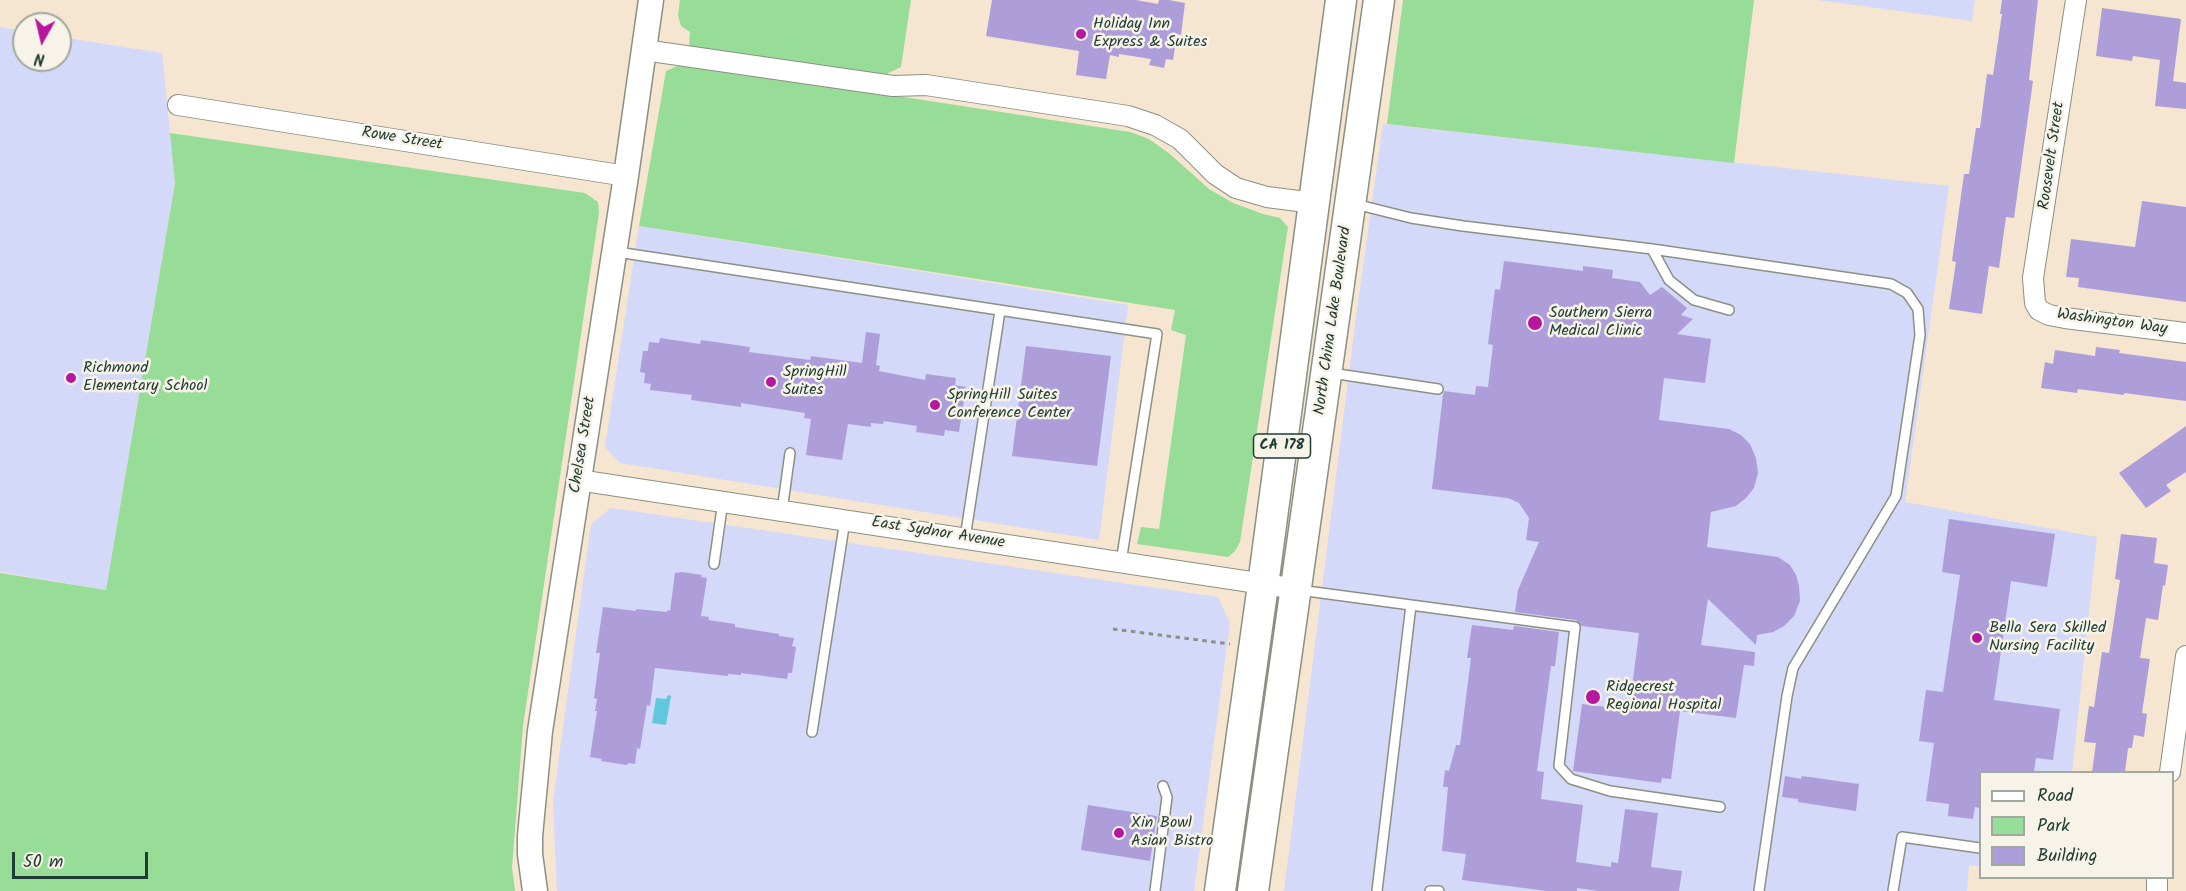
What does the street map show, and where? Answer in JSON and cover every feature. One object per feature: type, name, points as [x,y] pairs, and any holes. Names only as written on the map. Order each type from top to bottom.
[{"type":"main road","name":"CA 178","points":[[1220,891],[1341,0]]},
{"type":"main road","name":"North China Lake Boulevard","points":[[1253,891],[1379,0]]},
{"type":"main road","points":[[1334,51],[1346,74],[1335,162],[1335,185],[1338,193],[1351,203]]},
{"type":"street","name":"Chelsea Street","points":[[534,891],[530,836],[540,731],[651,0]]},
{"type":"street","name":"Roosevelt Street","points":[[2039,310],[2035,303],[2033,278],[2076,0]]},
{"type":"street","points":[[644,50],[894,86],[926,85],[1128,116],[1155,125],[1180,139],[1215,174],[1236,188],[1268,197],[1314,203]]},
{"type":"street","name":"Rowe Street","points":[[178,105],[626,176]]},
{"type":"street","name":"Washington Way","points":[[2039,310],[2049,315],[2065,318],[2186,333]]},
{"type":"street","name":"East Sydnor Avenue","points":[[578,480],[1297,589]]},
{"type":"street","points":[[2169,771],[2183,699],[2186,656]]},
{"type":"lane","points":[[1351,203],[1411,218],[1463,226],[1652,249],[1891,284],[1907,293],[1918,309],[1920,335],[1896,496],[1793,668],[1783,720],[1759,891]]},
{"type":"lane","points":[[1652,249],[1669,280],[1694,300],[1729,310]]},
{"type":"lane","points":[[614,252],[1157,334],[1121,562]]},
{"type":"lane","points":[[965,538],[1000,311]]},
{"type":"lane","points":[[1325,372],[1438,389]]},
{"type":"lane","points":[[782,511],[790,453]]},
{"type":"lane","points":[[714,564],[723,501]]},
{"type":"lane","points":[[812,732],[845,520]]},
{"type":"lane","points":[[1297,589],[1575,627],[1559,765],[1571,779],[1610,791],[1720,807]]},
{"type":"lane","points":[[1377,891],[1411,605]]},
{"type":"lane","points":[[1155,891],[1167,797],[1163,786]]},
{"type":"lane","points":[[1893,891],[1902,837],[1979,848]]},
{"type":"lane","points":[[1430,891],[1439,891]]},
{"type":"path","points":[[1113,629],[1232,644]]},
{"type":"shaded area","points":[[1818,0],[1975,0],[1972,21]]},
{"type":"shaded area","name":"Richmond Elementary School","points":[[0,27],[12,29],[12,72],[72,72],[72,39],[162,53],[175,183],[106,590],[0,572]]},
{"type":"shaded area","name":"Ridgecrest Regional Hospital","points":[[1383,124],[1949,186],[1905,502],[2097,537],[2072,771],[1979,771],[1979,866],[1969,865],[1967,891],[1284,891],[1357,310]]},
{"type":"shaded area","points":[[639,226],[1128,305],[1099,540],[620,463],[605,447]]},
{"type":"shaded area","points":[[611,508],[1218,597],[1230,623],[1194,891],[557,891],[553,801],[591,524]]},
{"type":"green space","points":[[680,0],[911,0],[901,67],[876,79],[689,47],[690,32],[681,26],[678,15]]},
{"type":"green space","points":[[1403,0],[1754,0],[1734,163],[1387,124]]},
{"type":"green space","points":[[684,63],[1130,132],[1149,139],[1170,154],[1209,189],[1233,203],[1280,218],[1288,227],[1240,542],[1235,551],[1228,557],[1137,544],[1141,527],[1159,529],[1186,335],[1171,330],[1175,310],[639,226],[666,71]]},
{"type":"green space","points":[[170,133],[585,193],[598,202],[599,213],[523,726],[512,868],[515,891],[0,891],[0,573],[106,590],[175,183]]},
{"type":"water","points":[[668,695],[671,696],[666,725],[652,723],[656,698],[666,699]]},
{"type":"building","name":"Holiday Inn Express & Suites","points":[[992,0],[1136,0],[1158,4],[1159,0],[1169,0],[1185,3],[1181,35],[1177,34],[1173,60],[1166,59],[1164,68],[1149,65],[1151,59],[1119,54],[1119,57],[1110,55],[1106,79],[1076,75],[1079,51],[986,36]]},
{"type":"building","points":[[2002,0],[2038,0],[2029,80],[2033,81],[2014,218],[2006,217],[1999,268],[1989,266],[1982,314],[1949,309],[1956,262],[1952,261],[1964,174],[1969,174],[1976,128],[1980,128],[1987,74],[1993,75]]},
{"type":"building","points":[[2102,8],[2181,19],[2173,81],[2186,83],[2186,109],[2155,106],[2160,60],[2133,56],[2132,61],[2096,56]]},
{"type":"building","points":[[2142,201],[2186,207],[2186,302],[2078,287],[2079,278],[2066,277],[2071,239],[2135,247]]},
{"type":"building","points":[[1504,261],[1583,271],[1583,266],[1613,270],[1612,278],[1640,282],[1650,295],[1662,287],[1687,308],[1681,315],[1693,319],[1677,334],[1711,339],[1705,383],[1664,378],[1659,420],[1729,429],[1741,435],[1750,444],[1756,458],[1758,473],[1754,488],[1746,498],[1736,506],[1711,512],[1707,547],[1778,557],[1790,565],[1796,575],[1800,601],[1794,616],[1784,626],[1773,632],[1757,635],[1756,645],[1708,599],[1701,645],[1755,652],[1754,666],[1744,665],[1736,718],[1680,711],[1671,779],[1662,778],[1661,783],[1573,771],[1582,704],[1629,710],[1639,633],[1581,626],[1576,620],[1515,612],[1518,590],[1539,542],[1526,540],[1529,518],[1519,503],[1508,498],[1432,489],[1444,391],[1475,395],[1476,386],[1488,387],[1493,345],[1488,344],[1495,289],[1500,290]]},
{"type":"building","name":"SpringHill Suites","points":[[866,332],[880,334],[876,365],[880,366],[879,371],[925,380],[926,374],[956,378],[955,385],[966,387],[959,432],[945,430],[944,436],[916,432],[917,426],[884,421],[883,424],[871,423],[871,427],[848,424],[842,460],[806,455],[811,419],[804,418],[805,413],[741,403],[741,407],[691,400],[692,395],[650,390],[651,384],[644,383],[645,373],[640,372],[643,351],[648,351],[649,342],[659,343],[660,338],[700,344],[701,340],[750,347],[749,352],[810,360],[811,356],[862,363]]},
{"type":"building","points":[[1026,346],[1111,356],[1097,466],[1012,456]]},
{"type":"building","points":[[2096,347],[2120,350],[2119,353],[2186,362],[2186,401],[2124,393],[2124,395],[2078,389],[2077,393],[2041,388],[2045,362],[2053,364],[2055,350],[2095,356]]},
{"type":"building","points":[[2186,426],[2186,472],[2166,485],[2171,491],[2146,508],[2119,473]]},
{"type":"building","name":"Bella Sera Skilled Nursing Facility","points":[[1949,519],[2055,534],[2047,587],[2011,581],[1994,700],[2060,709],[2053,760],[2036,758],[2034,771],[1979,771],[1979,808],[1975,807],[1973,819],[1948,816],[1949,804],[1926,801],[1934,743],[1919,741],[1926,690],[1943,692],[1960,575],[1942,572]]},
{"type":"building","points":[[2121,534],[2157,538],[2154,563],[2168,565],[2158,620],[2146,618],[2140,658],[2150,659],[2142,713],[2147,714],[2144,737],[2134,735],[2132,748],[2128,748],[2125,771],[2092,771],[2096,743],[2084,742],[2089,706],[2094,707],[2102,652],[2109,653],[2120,580],[2115,579]]},
{"type":"building","points":[[682,572],[707,578],[701,616],[709,617],[708,620],[735,624],[735,627],[794,638],[792,646],[796,647],[792,673],[788,673],[787,679],[741,673],[741,675],[728,674],[728,676],[655,668],[650,706],[647,705],[640,749],[637,748],[635,764],[601,761],[602,759],[590,757],[597,711],[595,711],[597,699],[594,698],[600,653],[596,653],[603,607],[636,611],[636,609],[670,611],[675,573]]},
{"type":"building","points":[[1472,625],[1513,630],[1514,626],[1559,632],[1555,666],[1551,666],[1537,771],[1544,772],[1541,799],[1583,805],[1576,862],[1611,867],[1611,862],[1618,863],[1625,809],[1658,813],[1651,867],[1682,871],[1679,891],[1598,891],[1577,888],[1577,891],[1547,891],[1462,880],[1466,854],[1442,851],[1448,787],[1443,787],[1445,770],[1449,771],[1456,745],[1460,745],[1471,658],[1467,658]]},
{"type":"building","points":[[1785,776],[1801,779],[1802,776],[1859,784],[1856,811],[1798,802],[1798,799],[1782,797]]},
{"type":"building","name":"Xin Bowl Asian Bistro","points":[[1088,805],[1157,816],[1150,861],[1081,850]]},
{"type":"place","name":"Holiday Inn Express & Suites","points":[[1081,34]]},
{"type":"place","name":"Southern Sierra Medical Clinic","points":[[1535,323]]},
{"type":"place","name":"Richmond Elementary School","points":[[71,378]]},
{"type":"place","name":"SpringHill Suites","points":[[771,382]]},
{"type":"place","name":"SpringHill Suites Conference Center","points":[[935,405]]},
{"type":"place","name":"Bella Sera Skilled Nursing Facility","points":[[1977,638]]},
{"type":"place","name":"Ridgecrest Regional Hospital","points":[[1593,697]]},
{"type":"place","name":"Xin Bowl Asian Bistro","points":[[1119,833]]}]
